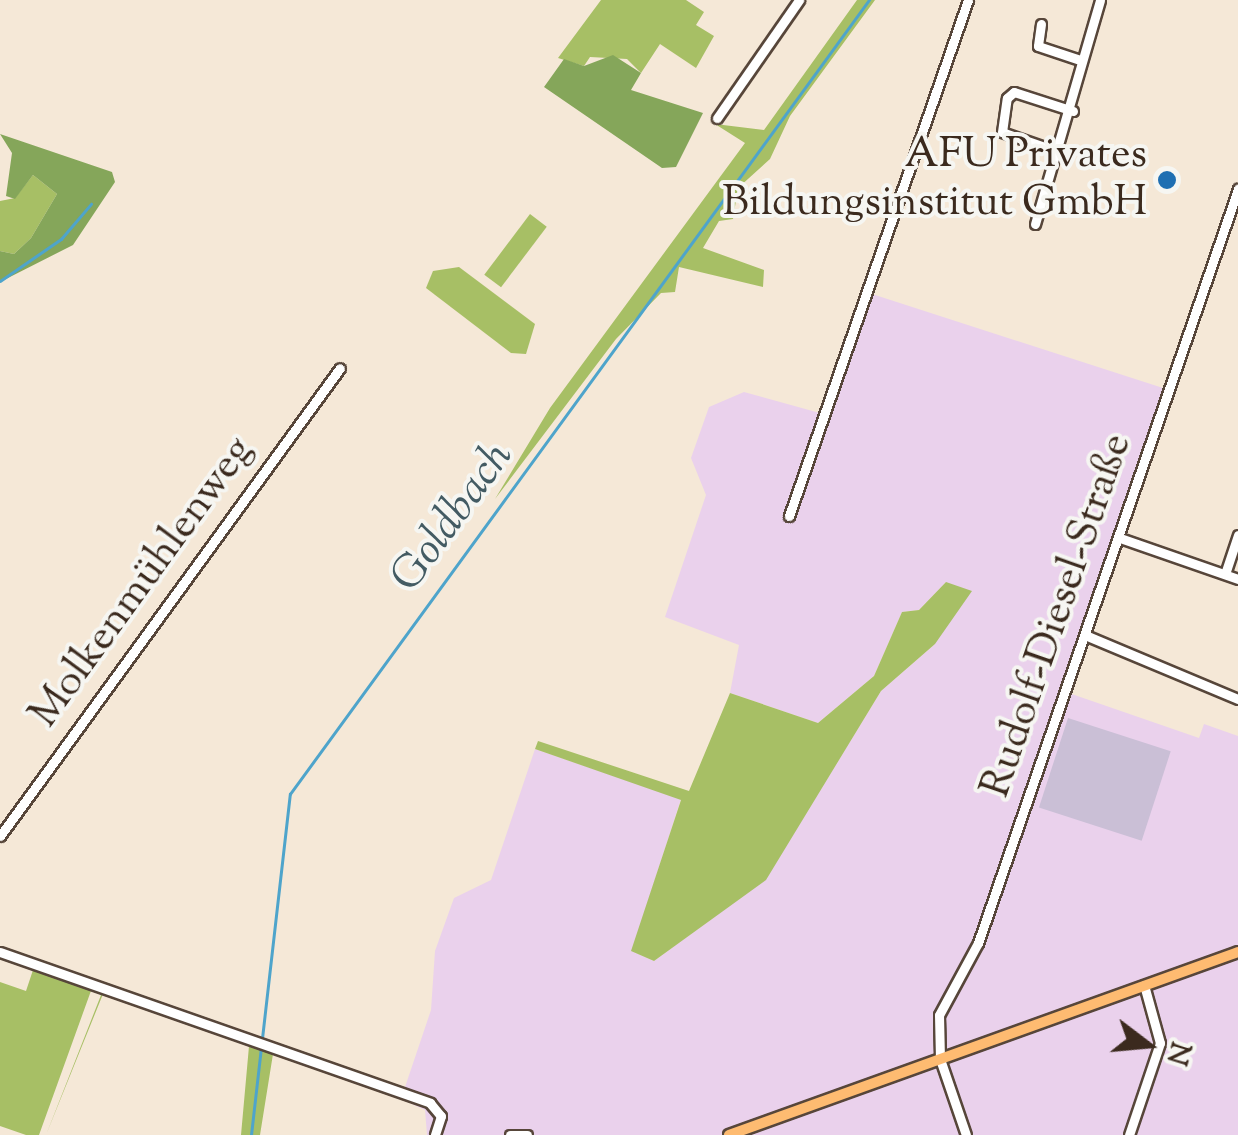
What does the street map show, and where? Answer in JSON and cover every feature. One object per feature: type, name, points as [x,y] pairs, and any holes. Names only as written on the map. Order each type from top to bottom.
[{"type":"main road","points":[[728,1135],[1238,952]]},
{"type":"street","points":[[716,118],[798,0]]},
{"type":"street","points":[[789,516],[968,0]]},
{"type":"street","points":[[1035,224],[1073,111],[1080,60],[1100,0]]},
{"type":"street","points":[[1042,24],[1038,46],[1080,60]]},
{"type":"street","points":[[1059,152],[1002,132],[1008,98],[1014,92],[1073,111]]},
{"type":"street","name":"Rudolf-Diesel-Straße","points":[[966,1135],[940,1059],[938,1015],[978,944],[1238,188]]},
{"type":"street","name":"Molkenmühlenweg","points":[[0,836],[340,368]]},
{"type":"street","points":[[1224,574],[1238,535]]},
{"type":"street","points":[[1120,538],[1238,578]]},
{"type":"street","points":[[1085,635],[1238,699]]},
{"type":"street","points":[[0,952],[430,1103],[441,1116],[435,1135]]},
{"type":"street","points":[[1129,1135],[1160,1043],[1144,985]]},
{"type":"street","points":[[510,1135],[527,1135]]},
{"type":"shaded area","points":[[872,294],[1163,388],[1063,691],[1199,738],[1204,724],[1238,736],[1238,1135],[427,1135],[425,1110],[401,1099],[431,1010],[435,951],[454,898],[491,880],[535,749],[681,799],[632,951],[654,961],[766,879],[881,691],[935,644],[946,582],[919,610],[902,612],[874,676],[818,723],[730,693],[739,645],[665,617],[706,495],[691,458],[709,407],[744,392],[827,415]]},
{"type":"shaded area","points":[[1068,718],[1171,751],[1142,841],[1039,807]]},
{"type":"green space","points":[[601,0],[686,0],[704,12],[696,25],[714,36],[696,68],[660,44],[641,73],[627,59],[590,57],[584,66],[558,58]]},
{"type":"green space","points":[[857,0],[875,0],[790,116],[770,159],[738,188],[733,219],[719,221],[703,248],[764,270],[763,287],[679,267],[675,292],[661,293],[616,339],[495,499],[550,408],[745,143],[715,124],[764,130]]},
{"type":"green space","points":[[613,55],[641,73],[631,90],[703,113],[676,167],[662,168],[544,87],[564,59],[584,66]]},
{"type":"green space","points":[[0,134],[112,172],[115,182],[73,245],[0,282],[0,251],[14,254],[31,238],[57,194],[33,175],[15,199],[6,196],[12,153]]},
{"type":"green space","points":[[33,175],[57,194],[31,238],[14,254],[0,251],[0,201],[15,198]]},
{"type":"green space","points":[[530,214],[547,227],[501,287],[484,275]]},
{"type":"green space","points":[[459,267],[535,324],[526,354],[511,353],[426,288],[433,271]]},
{"type":"green space","points":[[946,582],[972,591],[935,644],[881,691],[766,880],[654,961],[631,951],[681,800],[535,749],[538,741],[689,791],[730,693],[818,723],[874,676],[902,612],[919,610]]},
{"type":"green space","points":[[34,967],[92,988],[39,1135],[26,1135],[0,1126],[0,982],[26,991]]},
{"type":"green space","points":[[103,990],[403,1095],[401,1099],[273,1054],[260,1135],[241,1135],[249,1046],[103,994],[46,1135]]},
{"type":"waterway","name":"Goldbach","points":[[251,1135],[290,794],[869,0]]},
{"type":"waterway","points":[[0,281],[61,239],[91,204]]},
{"type":"place","name":"AFU Privates Bildungsinstitut GmbH","points":[[1167,180]]}]
